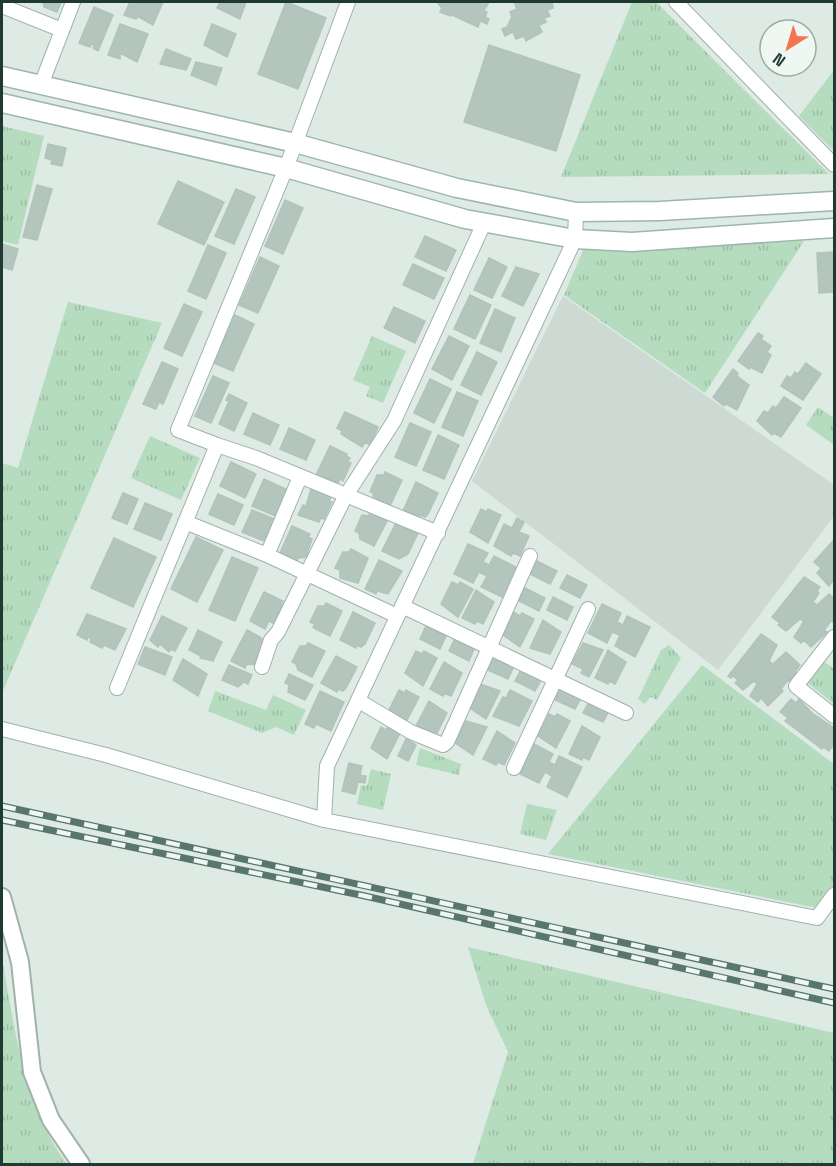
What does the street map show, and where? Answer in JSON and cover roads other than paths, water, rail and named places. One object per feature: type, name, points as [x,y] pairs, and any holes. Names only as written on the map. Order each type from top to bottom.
[{"type":"main road","points":[[2,76],[295,143],[457,188],[576,212],[660,211],[834,201]]},
{"type":"main road","points":[[2,103],[286,168],[484,223],[575,239],[632,242],[834,228]]},
{"type":"street","points":[[41,85],[73,2]]},
{"type":"street","points":[[348,2],[286,168],[178,430],[438,533]]},
{"type":"street","points":[[676,2],[834,165]]},
{"type":"street","points":[[2,6],[62,30]]},
{"type":"street","points":[[324,820],[327,766],[360,701],[575,239],[576,212]]},
{"type":"street","points":[[262,667],[271,640],[278,632],[345,497],[394,421],[484,223]]},
{"type":"street","points":[[117,688],[217,445]]},
{"type":"street","points":[[267,555],[300,477]]},
{"type":"street","points":[[185,522],[488,647],[626,713]]},
{"type":"street","points":[[360,701],[411,732],[442,745],[447,742],[530,556]]},
{"type":"street","points":[[514,768],[588,609]]},
{"type":"street","points":[[834,638],[796,687],[834,716]]},
{"type":"street","points":[[2,729],[106,755],[324,820],[817,918],[830,909],[834,895]]},
{"type":"street","points":[[2,897],[20,962],[32,1072],[51,1120],[81,1164]]},
{"type":"railway","points":[[2,806],[834,989]]},
{"type":"railway","points":[[2,820],[365,896],[834,1003]]}]
